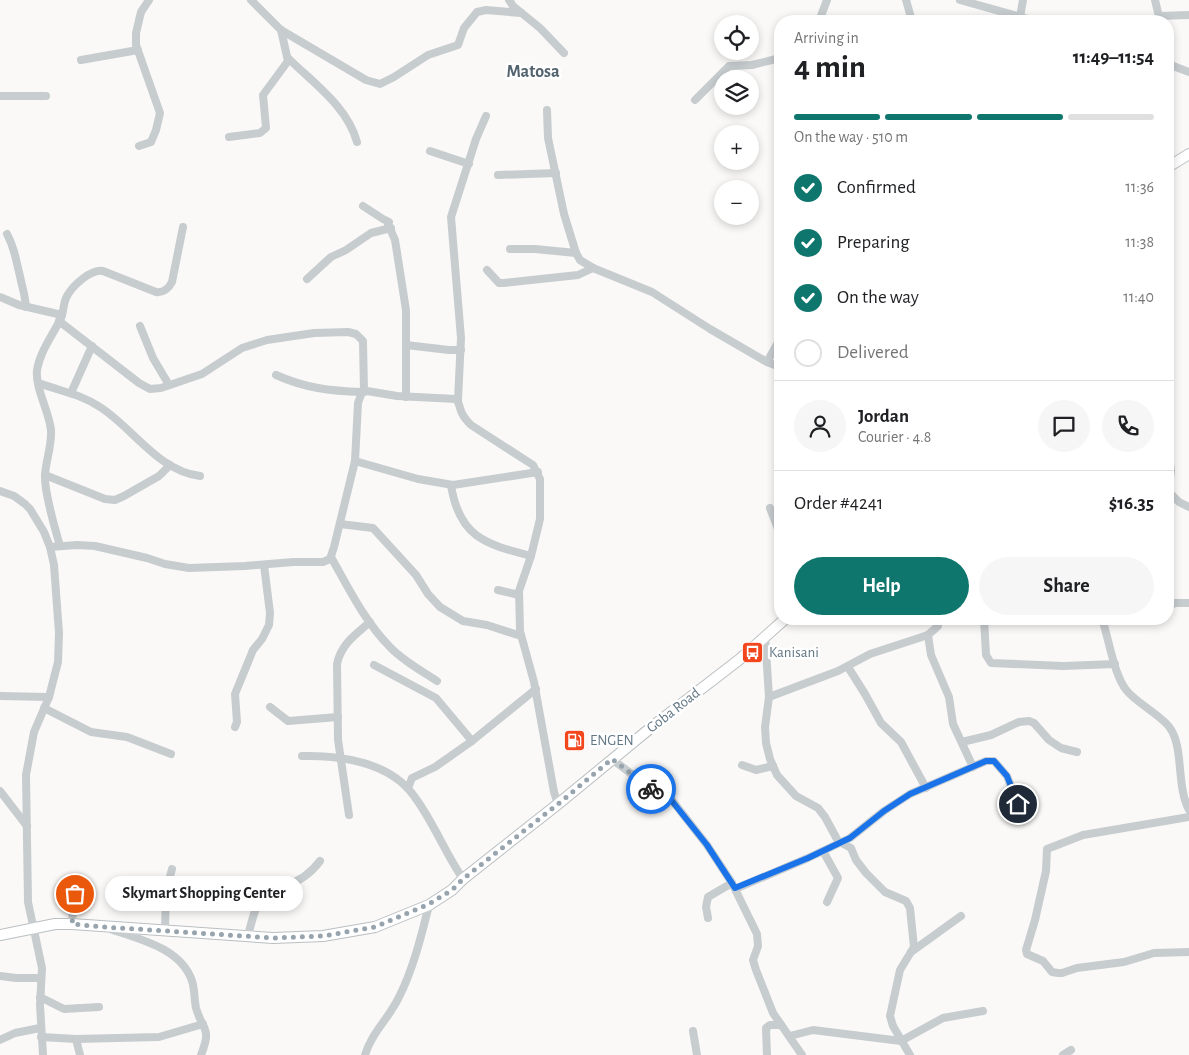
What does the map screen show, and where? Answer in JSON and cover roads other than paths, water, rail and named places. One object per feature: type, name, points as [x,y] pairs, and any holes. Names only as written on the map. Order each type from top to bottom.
[{"type":"main road","points":[[1174,163],[1189,154]]},
{"type":"main road","name":"Goba Road","points":[[34,928],[72,924],[274,938],[323,936],[375,927],[429,904],[452,890],[463,879],[612,759],[740,659],[778,625]]},
{"type":"main road","points":[[0,935],[34,928]]},
{"type":"street","points":[[139,146],[151,142],[160,115],[138,50],[136,34],[138,19],[149,0]]},
{"type":"street","points":[[251,0],[281,30],[366,80],[381,84],[428,55],[458,45],[464,28],[477,12],[486,10],[521,13]]},
{"type":"street","points":[[509,0],[564,53]]},
{"type":"street","points":[[821,15],[827,0]]},
{"type":"street","points":[[906,0],[910,15]]},
{"type":"street","points":[[960,0],[1016,15]]},
{"type":"street","points":[[1020,15],[1023,0]]},
{"type":"street","points":[[1155,0],[1158,15]]},
{"type":"street","points":[[1174,16],[1189,15]]},
{"type":"street","points":[[281,30],[288,58],[342,111],[353,127],[357,142]]},
{"type":"street","points":[[81,60],[138,50]]},
{"type":"street","points":[[229,137],[260,133],[266,128],[263,95],[282,70],[288,58]]},
{"type":"street","points":[[695,100],[730,66],[752,65],[774,60]]},
{"type":"street","points":[[1174,66],[1189,72]]},
{"type":"street","points":[[0,96],[46,96]]},
{"type":"street","points":[[547,110],[548,138],[564,214],[580,260],[593,268],[652,292],[774,365]]},
{"type":"street","points":[[486,116],[476,139],[451,217],[462,350],[458,400],[462,414],[471,425],[528,462],[538,472],[541,483],[541,509],[531,556],[520,585],[521,636],[536,689],[552,782],[558,804]]},
{"type":"street","points":[[430,151],[469,164]]},
{"type":"street","points":[[498,175],[556,173]]},
{"type":"street","points":[[363,206],[389,222],[388,224],[395,240],[406,310],[406,397]]},
{"type":"street","points":[[60,546],[50,507],[45,475],[51,431],[49,416],[39,383],[38,367],[49,339],[61,318],[67,295],[91,273],[103,270],[159,292],[168,288],[172,282],[183,227]]},
{"type":"street","points":[[307,279],[331,257],[346,250],[371,232],[391,228]]},
{"type":"street","points":[[6,234],[16,256],[25,290],[26,307]]},
{"type":"street","points":[[510,250],[555,250],[576,253]]},
{"type":"street","points":[[487,270],[500,283],[504,284],[578,275],[593,268]]},
{"type":"street","points":[[0,297],[61,318],[92,346],[144,387],[158,389],[202,374],[242,348],[261,341],[314,333],[348,332],[356,334],[363,340],[363,392],[358,403],[355,461],[329,560],[323,562],[188,568],[96,546],[50,547]]},
{"type":"street","points":[[140,326],[153,358],[169,386]]},
{"type":"street","points":[[406,345],[462,350]]},
{"type":"street","points":[[71,393],[92,346]]},
{"type":"street","points":[[767,362],[774,350]]},
{"type":"street","points":[[276,374],[306,386],[333,392],[363,392],[458,400]]},
{"type":"street","points":[[39,383],[92,402],[170,465],[183,473],[200,476]]},
{"type":"street","points":[[355,461],[418,479],[451,485],[538,472]]},
{"type":"street","points":[[45,475],[105,499],[115,500],[159,476],[170,465]]},
{"type":"street","points":[[451,485],[455,504],[475,535],[486,542],[531,556]]},
{"type":"street","points":[[0,491],[14,496],[30,509],[44,532],[54,565],[59,632],[58,662],[49,697],[36,727],[27,768],[28,902],[42,968],[40,1028],[43,1055]]},
{"type":"street","points":[[1174,497],[1189,507]]},
{"type":"street","points":[[770,508],[774,518]]},
{"type":"street","points":[[340,524],[374,528],[416,575],[433,600],[446,612],[463,621],[487,625],[521,636]]},
{"type":"street","points":[[331,557],[370,622],[391,648],[437,681]]},
{"type":"street","points":[[235,727],[237,722],[235,694],[253,650],[269,625],[270,613],[264,565]]},
{"type":"street","points":[[498,590],[519,595]]},
{"type":"street","points":[[1174,604],[1189,603]]},
{"type":"street","points":[[349,815],[340,757],[337,667],[340,652],[346,643],[370,622]]},
{"type":"street","points":[[769,697],[848,667],[870,654],[928,636],[936,629],[937,625]]},
{"type":"street","points":[[984,625],[986,655],[991,663],[1063,666],[1115,664]]},
{"type":"street","points":[[1104,625],[1124,689],[1170,728],[1176,741],[1182,792],[1189,810]]},
{"type":"street","points":[[765,635],[769,697],[765,727],[766,743],[772,766],[791,791],[801,799],[816,806],[822,812],[840,842],[851,848],[856,860],[866,873],[886,892],[905,900],[908,904],[912,916],[914,947],[900,970],[890,1013],[893,1026],[910,1055]]},
{"type":"street","points":[[928,636],[930,655],[949,697],[952,721],[973,767]]},
{"type":"street","points":[[374,665],[439,700],[472,741]]},
{"type":"street","points":[[848,667],[880,723],[901,742],[926,788]]},
{"type":"street","points":[[408,788],[412,778],[435,767],[472,741],[536,689]]},
{"type":"street","points":[[0,696],[49,697]]},
{"type":"street","points":[[270,707],[288,721],[338,717]]},
{"type":"street","points":[[44,708],[91,732],[127,737],[171,754]]},
{"type":"street","points":[[962,742],[991,735],[1019,722],[1029,721],[1034,723],[1049,740],[1061,748],[1077,752]]},
{"type":"street","points":[[302,756],[354,759],[383,771],[408,788],[414,795],[448,857],[463,879]]},
{"type":"street","points":[[612,759],[652,789],[671,799],[707,845],[733,886],[758,936],[758,946],[753,964],[773,1013],[802,1055]]},
{"type":"street","points":[[708,918],[706,907],[708,897],[850,838],[893,804],[910,794],[989,760],[994,761],[1007,776],[1022,816]]},
{"type":"street","points":[[742,765],[756,770],[772,766]]},
{"type":"street","points":[[0,791],[27,826]]},
{"type":"street","points":[[1189,817],[1083,835],[1047,849],[1047,864],[1035,920],[1026,950],[1028,954],[1043,961],[1052,972],[1058,973],[1077,968],[1124,962],[1154,953],[1189,952]]},
{"type":"street","points":[[823,850],[838,878],[827,902]]},
{"type":"street","points":[[248,936],[253,918],[266,891],[302,879],[320,860]]},
{"type":"street","points":[[165,931],[166,891],[172,869]]},
{"type":"street","points":[[72,924],[75,878]]},
{"type":"street","points":[[365,1055],[374,1035],[399,998],[421,938],[429,904]]},
{"type":"street","points":[[912,952],[961,916]]},
{"type":"street","points":[[104,927],[158,947],[177,959],[191,980],[196,1007],[207,1037],[201,1055]]},
{"type":"street","points":[[0,976],[41,978]]},
{"type":"street","points":[[40,997],[64,1010],[99,1008]]},
{"type":"street","points":[[790,1036],[813,1030],[901,1041],[943,1018],[983,1011]]},
{"type":"street","points":[[41,1037],[76,1039],[159,1037],[203,1024]]},
{"type":"street","points":[[767,1055],[766,1028],[770,1025],[781,1025]]},
{"type":"street","points":[[0,1040],[15,1033],[40,1028]]},
{"type":"street","points":[[693,1031],[698,1055]]},
{"type":"street","points":[[76,1039],[80,1055]]},
{"type":"street","points":[[1063,1055],[1071,1050]]},
{"type":"place","name":"Kanisani","points":[[753,652]]},
{"type":"place","name":"ENGEN","points":[[574,740]]},
{"type":"place","name":"Skymart Shopping Center","points":[[75,894]]},
{"type":"district","name":"Matosa","points":[[533,71]]}]
